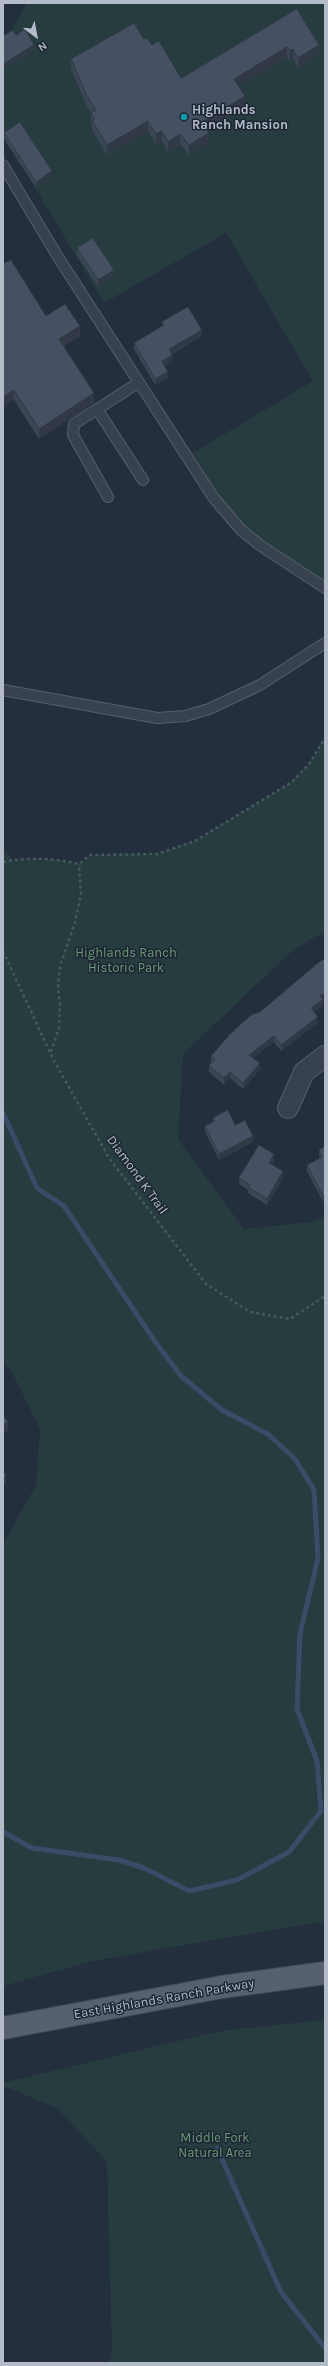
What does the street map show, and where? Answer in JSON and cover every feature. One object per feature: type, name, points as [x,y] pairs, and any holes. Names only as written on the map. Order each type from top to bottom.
[{"type":"main road","name":"East Highlands Ranch Parkway","points":[[3,2028],[222,1987],[325,1973]]},
{"type":"street","points":[[288,1108],[304,1072],[325,1056]]},
{"type":"lane","points":[[3,165],[58,257],[212,497],[241,530],[290,566],[325,588]]},
{"type":"lane","points":[[108,497],[73,435],[74,424],[138,383]]},
{"type":"lane","points":[[97,408],[143,480]]},
{"type":"lane","points":[[3,690],[157,718],[184,716],[209,709],[260,685],[325,643]]},
{"type":"path","points":[[79,864],[90,854],[157,854],[195,841],[292,782],[310,764],[325,738]]},
{"type":"path","points":[[3,862],[29,858],[60,860],[79,864]]},
{"type":"path","points":[[50,1052],[59,1028],[60,1007],[58,984],[60,966],[75,922],[81,894],[79,864]]},
{"type":"path","name":"Diamond K Trail","points":[[3,951],[50,1052],[109,1158],[206,1284],[250,1312],[290,1319],[325,1296]]},
{"type":"green space","points":[[27,3],[325,3],[325,584],[252,534],[223,507],[193,453],[313,381],[226,233],[104,303],[3,134],[3,45]]},
{"type":"green space","name":"Highlands Ranch Historic Park","points":[[325,738],[325,931],[292,951],[183,1054],[178,1139],[244,1229],[311,1222],[325,1218],[325,1921],[92,1961],[3,1986],[3,1544],[36,1485],[40,1429],[12,1372],[3,1361],[3,849],[13,860],[46,859],[79,864],[90,855],[157,854],[195,841],[292,782],[309,764]]},
{"type":"green space","name":"Middle Fork Natural Area","points":[[325,2020],[325,2363],[109,2363],[112,2350],[107,2162],[57,2108],[3,2086],[3,2083],[228,2030]]},
{"type":"building","name":"Highlands Ranch Mansion","points":[[297,9],[319,45],[298,58],[293,49],[290,51],[287,47],[234,79],[245,96],[202,122],[209,133],[189,145],[180,134],[168,142],[162,131],[156,134],[148,121],[107,145],[92,120],[95,119],[91,113],[96,110],[87,96],[71,59],[134,23],[144,39],[147,38],[152,45],[159,41],[181,78]]},
{"type":"building","points":[[25,29],[34,45],[3,64],[3,36],[13,30],[16,35]]},
{"type":"building","points":[[20,122],[52,171],[36,182],[4,133]]},
{"type":"building","points":[[93,238],[114,270],[98,280],[77,248]]},
{"type":"building","points":[[11,260],[46,316],[65,304],[80,326],[59,339],[94,393],[39,429],[14,390],[3,397],[3,264]]},
{"type":"building","points":[[188,307],[202,330],[169,349],[172,355],[162,361],[168,372],[155,379],[134,343],[164,325],[162,322]]},
{"type":"building","points":[[325,959],[325,993],[320,996],[323,999],[311,1008],[318,1017],[281,1045],[274,1036],[249,1055],[260,1063],[243,1083],[230,1072],[224,1078],[209,1066],[215,1059],[211,1056],[231,1033],[251,1015],[260,1012],[319,962]]},
{"type":"building","points":[[228,1110],[235,1125],[245,1120],[253,1136],[219,1154],[205,1126],[215,1121],[213,1118]]},
{"type":"building","points":[[259,1145],[274,1154],[269,1163],[283,1171],[267,1199],[248,1187],[250,1185],[239,1178]]},
{"type":"building","points":[[325,1147],[325,1195],[323,1196],[307,1165],[322,1157],[319,1150]]},
{"type":"building","points":[[3,1415],[8,1422],[3,1425]]},
{"type":"waterway","points":[[3,1113],[37,1188],[64,1206],[156,1343],[181,1376],[222,1410],[268,1434],[295,1459],[314,1490],[318,1558],[300,1634],[297,1709],[317,1761],[321,1811],[289,1852],[237,1880],[189,1891],[144,1868],[119,1860],[32,1848],[3,1832]]},
{"type":"waterway","points":[[217,2148],[281,2292],[325,2348]]},
{"type":"place","name":"Highlands Ranch Mansion","points":[[184,117]]}]
